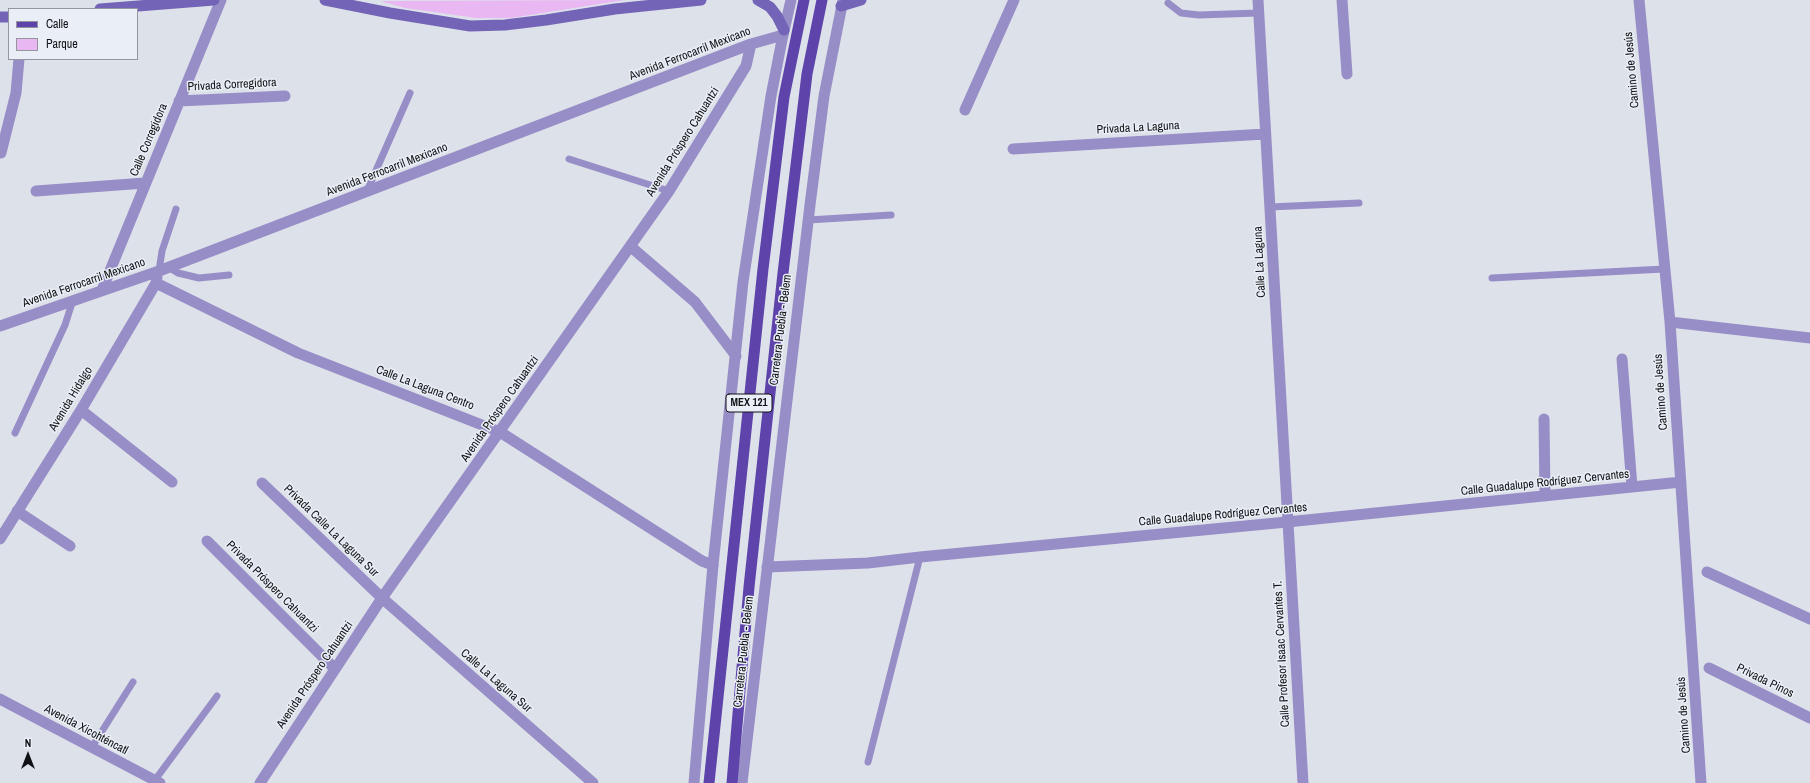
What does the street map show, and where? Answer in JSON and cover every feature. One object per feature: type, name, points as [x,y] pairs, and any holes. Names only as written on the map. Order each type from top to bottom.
[{"type":"main road","points":[[108,8],[155,2],[214,0]]},
{"type":"main road","points":[[325,0],[390,13],[470,26],[505,25],[533,22],[615,9],[701,0]]},
{"type":"main road","points":[[758,0],[770,8],[777,16],[783,32]]},
{"type":"main road","name":"Carretera Puebla - Belem","points":[[709,783],[763,269],[784,97],[804,0]]},
{"type":"main road","name":"Carretera Puebla - Belem","points":[[732,783],[749,587],[783,274],[807,74],[822,0]]},
{"type":"main road","points":[[842,3],[861,0]]},
{"type":"street","name":"Calle Corregidora","points":[[102,290],[221,0]]},
{"type":"street","points":[[694,783],[713,565],[745,274],[771,96],[783,32],[791,0]]},
{"type":"street","points":[[965,110],[1014,0]]},
{"type":"street","name":"Calle La Laguna","points":[[1258,0],[1287,522]]},
{"type":"street","points":[[1342,0],[1347,74]]},
{"type":"street","name":"Camino de Jesús","points":[[1639,0],[1670,322],[1701,783]]},
{"type":"street","name":"Carretera Puebla - Belem","points":[[742,783],[808,220],[824,96],[842,3]]},
{"type":"street","name":"Avenida Ferrocarril Mexicano","points":[[0,326],[163,269],[783,32]]},
{"type":"street","name":"Avenida Próspero Cahuantzi","points":[[260,783],[382,598],[669,191],[746,66],[751,44]]},
{"type":"street","points":[[1,153],[16,93],[19,60]]},
{"type":"street","name":"Privada Corregidora","points":[[180,101],[285,96]]},
{"type":"street","name":"Privada La Laguna","points":[[1013,149],[1265,134]]},
{"type":"street","points":[[36,191],[145,183]]},
{"type":"street","points":[[630,246],[695,302],[736,356]]},
{"type":"street","name":"Avenida Hidalgo","points":[[0,539],[81,410],[163,269]]},
{"type":"street","name":"Calle La Laguna Centro","points":[[156,283],[298,353],[500,432],[702,561],[713,565]]},
{"type":"street","points":[[1670,322],[1810,338]]},
{"type":"street","points":[[1622,360],[1632,487]]},
{"type":"street","points":[[81,410],[172,482]]},
{"type":"street","points":[[1544,419],[1545,496]]},
{"type":"street","name":"Calle Guadalupe Rodríguez Cervantes","points":[[767,567],[868,563],[1680,482]]},
{"type":"street","name":"Privada Calle La Laguna Sur","points":[[262,483],[382,598]]},
{"type":"street","points":[[17,510],[70,546]]},
{"type":"street","name":"Calle Profesor Isaac Cervantes T.","points":[[1287,522],[1303,783]]},
{"type":"street","name":"Privada Próspero Cahuantzi","points":[[207,541],[335,669]]},
{"type":"street","points":[[1707,572],[1810,619]]},
{"type":"street","name":"Calle La Laguna Sur","points":[[382,598],[593,783]]},
{"type":"street","name":"Privada Pinos","points":[[1709,668],[1810,718]]},
{"type":"street","name":"Avenida Xicohténcatl","points":[[0,699],[158,782]]},
{"type":"lane","points":[[1168,3],[1181,12],[1199,15],[1258,12]]},
{"type":"lane","points":[[367,191],[410,92]]},
{"type":"lane","points":[[569,159],[669,191]]},
{"type":"lane","points":[[1270,207],[1359,203]]},
{"type":"lane","points":[[176,209],[162,251],[163,269],[199,278],[229,275]]},
{"type":"lane","points":[[808,220],[891,215]]},
{"type":"lane","points":[[1492,278],[1664,269]]},
{"type":"lane","points":[[15,433],[65,324],[73,300]]},
{"type":"lane","points":[[868,762],[920,557]]},
{"type":"lane","points":[[92,747],[133,682]]},
{"type":"lane","points":[[158,782],[217,696]]},
{"type":"green space","points":[[625,0],[511,18],[476,18],[405,8],[380,1]]}]
